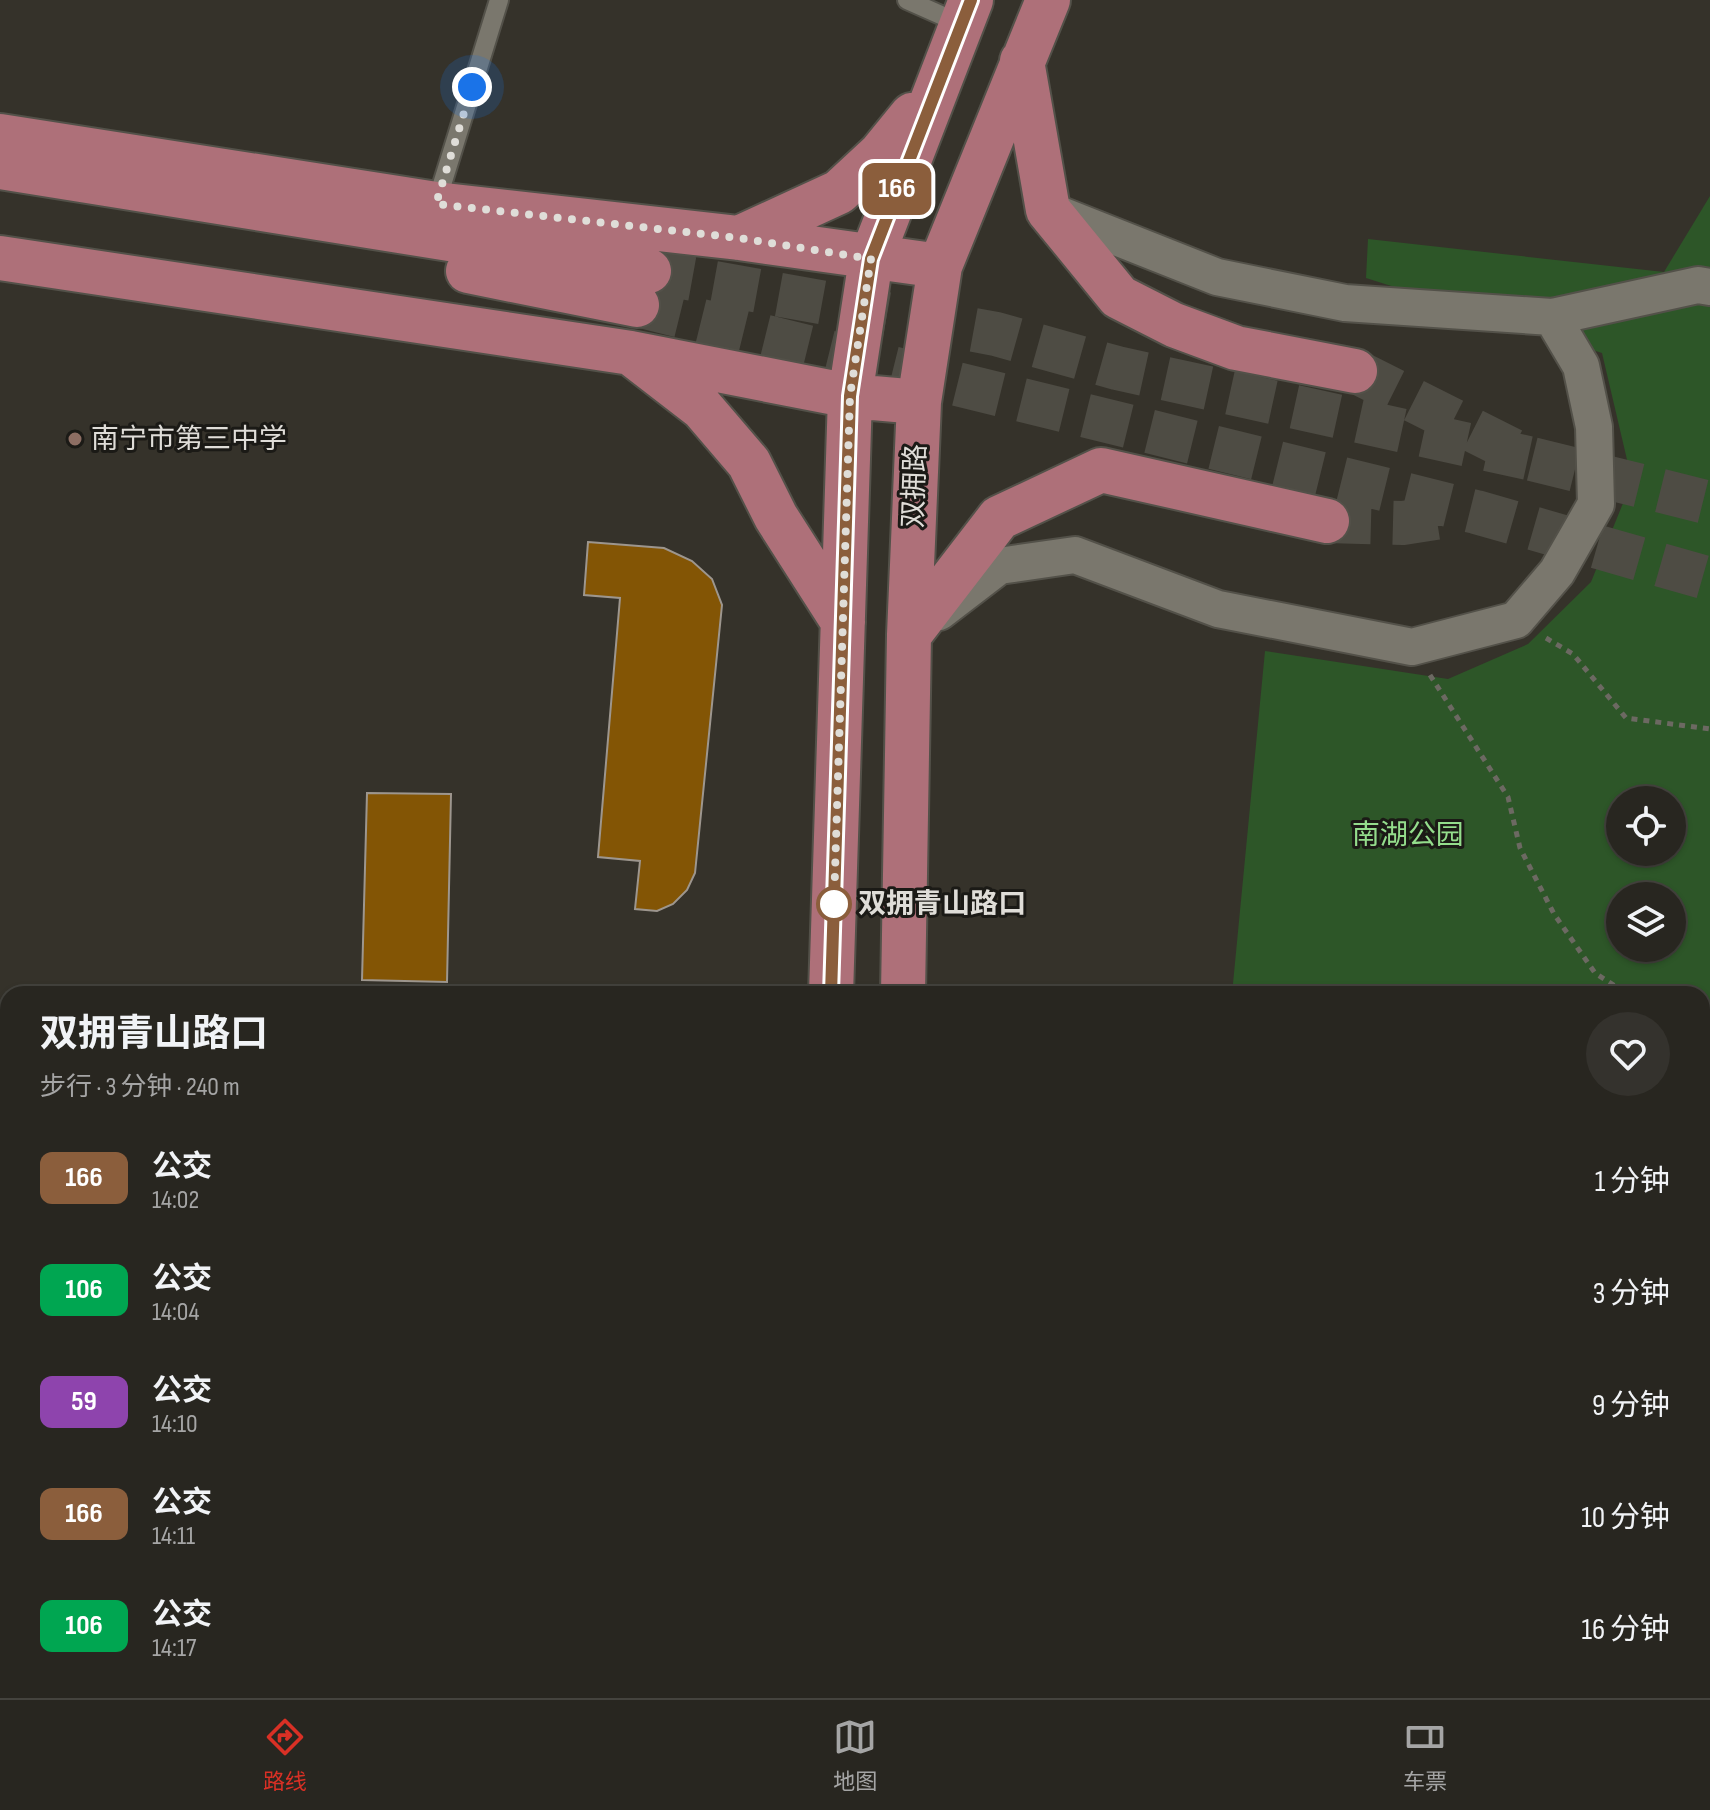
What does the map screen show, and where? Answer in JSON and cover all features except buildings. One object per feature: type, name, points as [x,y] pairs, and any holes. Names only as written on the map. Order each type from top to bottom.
[{"type":"main road","name":"双拥路","points":[[903,986],[909,635],[919,402],[940,266],[1048,0]]},
{"type":"main road","points":[[831,986],[850,396],[871,259],[934,88],[966,12]]},
{"type":"main road","points":[[1022,61],[1048,210],[1119,297],[1174,325],[1236,348],[1355,371]]},
{"type":"main road","points":[[739,238],[839,192],[881,153],[934,88]]},
{"type":"main road","points":[[0,136],[436,204],[739,238],[871,259],[940,266]]},
{"type":"main road","points":[[0,167],[643,288],[0,196]]},
{"type":"main road","points":[[0,258],[631,353],[850,396],[919,402]]},
{"type":"main road","points":[[631,353],[702,408],[749,463],[776,517],[843,622]]},
{"type":"main road","points":[[909,635],[999,518],[1101,470],[1327,521]]},
{"type":"street","points":[[1048,210],[1217,277],[1345,303],[1552,317],[1698,285],[1710,287]]},
{"type":"street","points":[[909,635],[999,566],[1075,555],[1218,609],[1412,647],[1516,620],[1557,572],[1596,504],[1594,427],[1581,366],[1552,317]]},
{"type":"lane","points":[[436,204],[499,0]]},
{"type":"lane","points":[[907,0],[966,12]]},
{"type":"path","points":[[1516,620],[1573,654],[1626,718],[1710,729]]},
{"type":"path","points":[[1412,647],[1508,797],[1520,848],[1554,914],[1595,973],[1615,986]]},
{"type":"green space","name":"南湖公园","points":[[1710,196],[1710,986],[1233,986],[1265,651],[1448,679],[1528,644],[1591,582],[1632,481],[1602,353],[1366,278],[1368,239],[1664,272]]},
{"type":"tunnel","points":[[649,271],[996,334],[1117,368],[1528,458]]},
{"type":"tunnel","points":[[637,305],[1476,512],[1710,579]]},
{"type":"tunnel","points":[[1355,371],[1528,458],[1710,503]]},
{"type":"tunnel","points":[[1327,521],[1403,523],[1454,515]]},
{"type":"bus line","name":"166","points":[[831,986],[850,396],[871,259],[934,88],[971,0]]},
{"type":"place","name":"南宁市第三中学","points":[[75,439]]},
{"type":"place","name":"双拥青山路口","points":[[834,904]]},
{"type":"route","points":[[472,87],[436,204],[739,238],[871,259],[850,396],[834,904]]}]
